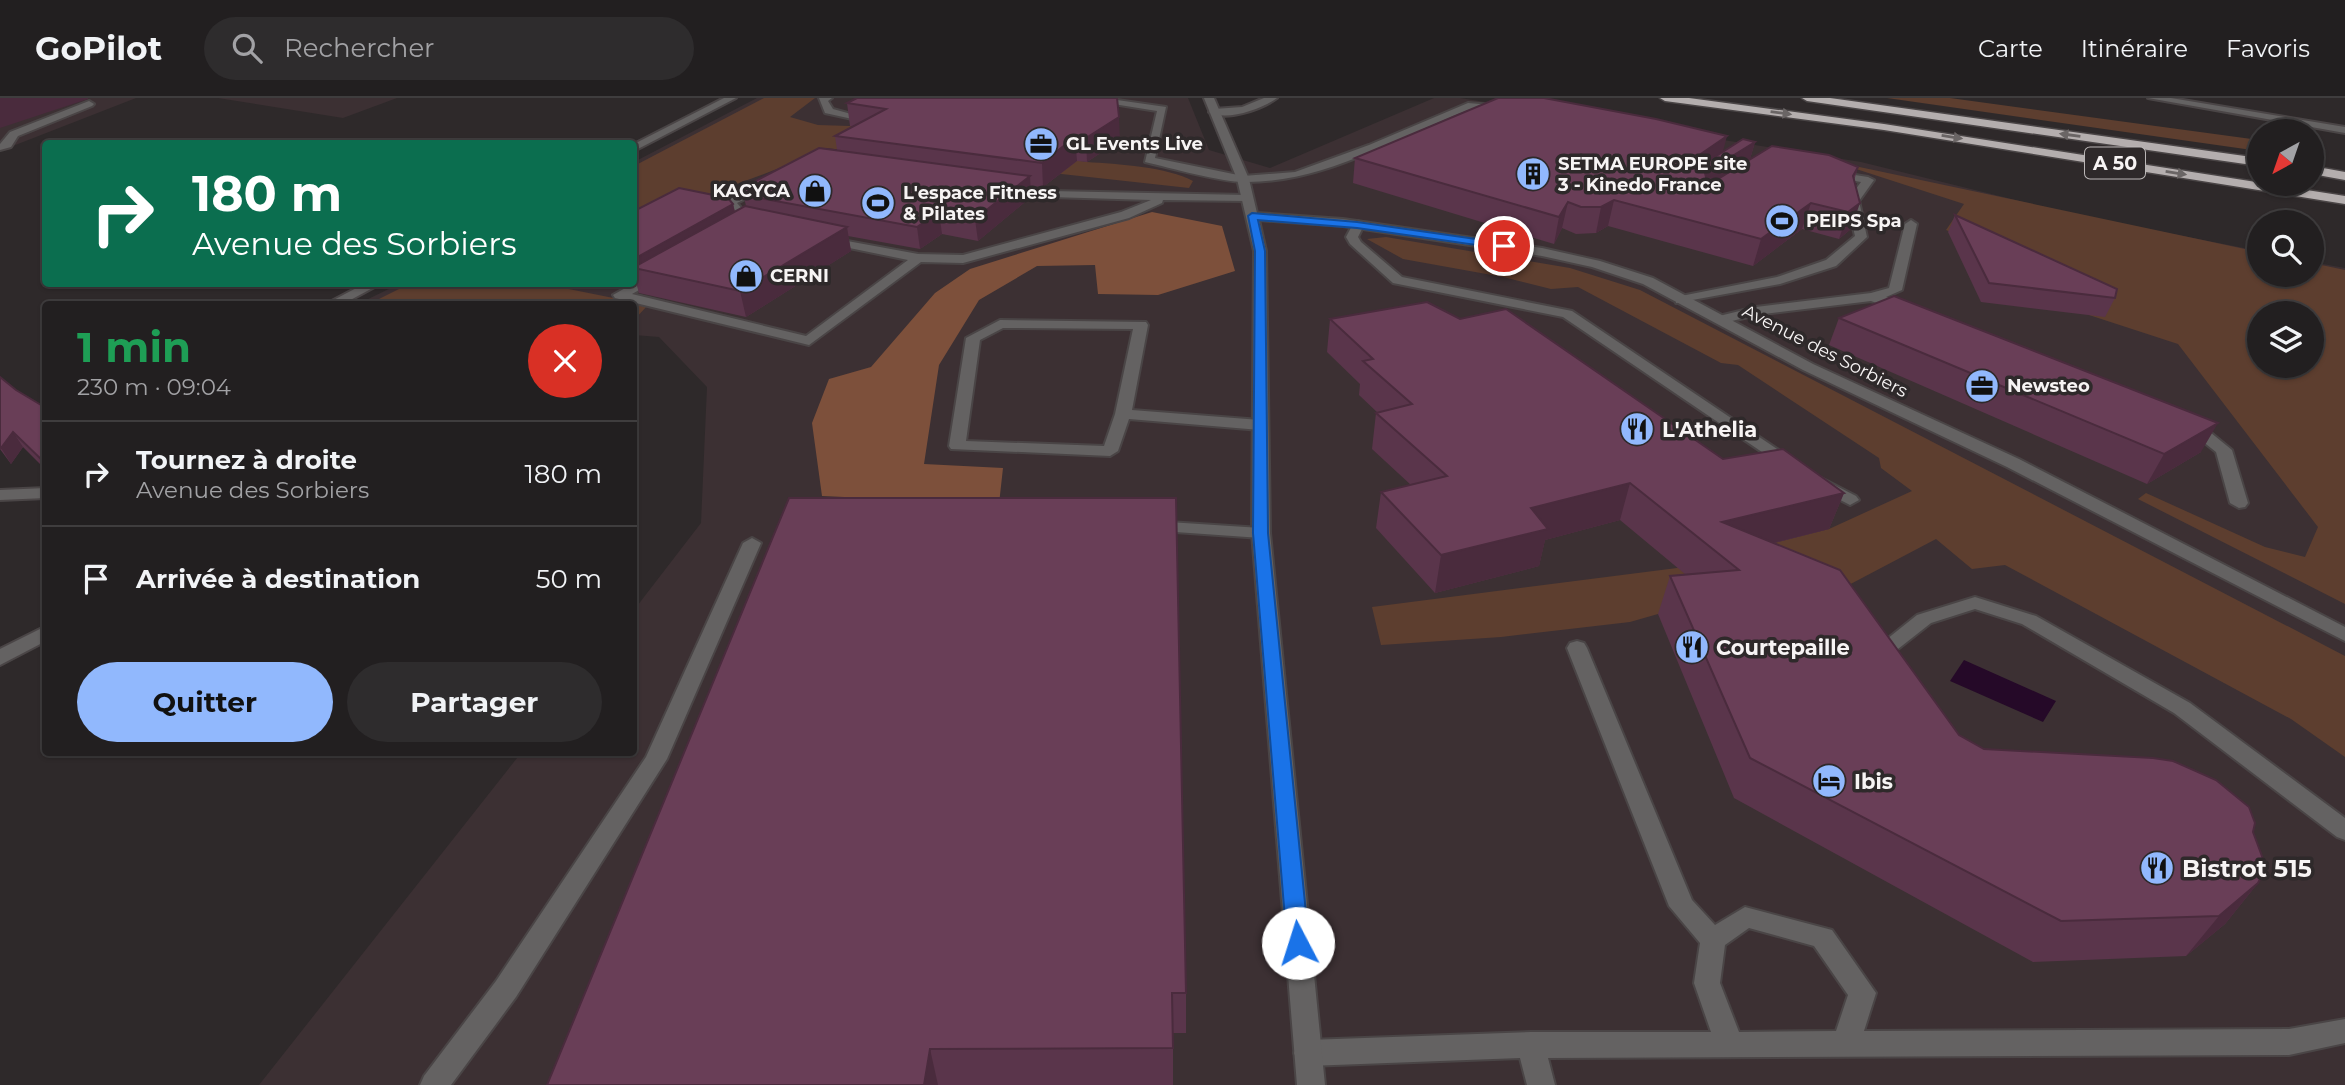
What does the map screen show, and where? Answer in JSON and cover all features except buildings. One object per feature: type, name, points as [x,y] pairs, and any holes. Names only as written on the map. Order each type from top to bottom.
[{"type":"highway","name":"A 50","points":[[1665,98],[1884,127],[2345,200]]},
{"type":"highway","name":"A 50","points":[[1807,98],[2247,160]]},
{"type":"highway","points":[[2324,172],[2345,176]]},
{"type":"street","points":[[637,146],[731,98]]},
{"type":"street","points":[[827,98],[822,100],[829,111],[857,117]]},
{"type":"street","points":[[1081,98],[1162,103],[1149,160],[1243,179],[1297,175],[1373,147],[1471,105],[1523,112]]},
{"type":"street","points":[[1209,98],[1243,179],[1260,251],[1261,533],[1311,1085]]},
{"type":"street","points":[[1214,112],[1244,110],[1272,98]]},
{"type":"street","points":[[2153,98],[2345,130]]},
{"type":"street","points":[[0,147],[7,145],[14,134],[89,104]]},
{"type":"street","points":[[1681,300],[1780,280],[1831,263],[1861,237],[1853,201],[1868,180],[1815,172]]},
{"type":"street","points":[[774,229],[742,227],[730,202],[779,179]]},
{"type":"street","name":"Avenue des Sorbiers","points":[[995,186],[1050,194],[1166,198],[1250,207],[1587,260],[1647,281],[1808,367],[2013,463],[2345,635]]},
{"type":"street","points":[[813,237],[918,258],[962,259],[1125,215],[1166,198]]},
{"type":"street","points":[[1720,320],[1756,312],[1872,297],[1895,290],[1911,224]]},
{"type":"street","points":[[1357,225],[1352,237],[1356,243],[1398,280],[1567,314],[1850,500]]},
{"type":"street","points":[[634,287],[620,295],[809,341],[918,258]]},
{"type":"street","points":[[637,285],[666,269]]},
{"type":"street","points":[[338,301],[367,287]]},
{"type":"street","points":[[1872,297],[1923,315]]},
{"type":"street","points":[[1000,324],[1142,325],[1123,414],[1110,451],[957,446],[973,338],[1000,324]]},
{"type":"street","points":[[2170,413],[2182,418],[2224,450],[2239,503]]},
{"type":"street","points":[[1123,414],[1260,425]]},
{"type":"street","points":[[0,495],[42,493]]},
{"type":"street","points":[[1131,526],[1261,533]]},
{"type":"street","points":[[434,1085],[506,989],[656,759],[752,543]]},
{"type":"street","points":[[1877,654],[1924,619],[1975,603],[2029,620],[2182,708],[2345,831]]},
{"type":"street","points":[[0,658],[42,634]]},
{"type":"street","points":[[1577,648],[1682,906],[1713,940]]},
{"type":"street","points":[[1730,1044],[1707,983],[1713,940],[1745,917],[1823,938],[1862,993],[1846,1044]]},
{"type":"street","points":[[1308,1053],[1531,1045],[2290,1042],[2345,1031]]},
{"type":"street","points":[[1531,1045],[1541,1085]]},
{"type":"shaded area","points":[[0,98],[136,98],[0,151]]},
{"type":"shaded area","points":[[218,98],[397,98],[343,118]]},
{"type":"shaded area","points":[[757,98],[1188,98],[1209,150],[1270,168],[1434,98],[1460,98],[1861,162],[2077,215],[2247,249],[2247,287],[2324,287],[2324,264],[2345,268],[2345,1085],[259,1085],[519,756],[637,756],[637,606],[701,523],[707,387],[659,337],[637,335],[637,301],[364,301],[393,287],[637,287],[637,160]]},
{"type":"shaded area","points":[[764,98],[815,98],[790,117],[818,125],[850,126],[1087,162],[1142,167],[1170,172],[1193,181],[1189,188],[826,148],[637,224],[637,164]]},
{"type":"shaded area","points":[[1887,98],[1950,98],[2247,138],[2247,149]]},
{"type":"shaded area","points":[[1775,149],[2247,249],[2247,287],[2324,287],[2324,266],[2345,270],[2345,604],[2138,499],[2146,493],[2265,547],[2305,557],[2318,527],[2178,344],[2089,315],[2064,284],[2021,259],[1946,230],[1964,204],[1853,168]]},
{"type":"shaded area","points":[[1152,212],[1222,226],[1235,271],[1158,295],[1098,294],[1095,265],[1037,266],[979,300],[939,365],[924,464],[1003,468],[999,504],[822,496],[812,423],[829,379],[871,367],[935,293],[970,269]]},
{"type":"shaded area","points":[[1386,237],[1570,268],[1640,290],[2345,656],[2345,757],[2291,719],[2005,565],[1972,569],[1936,539],[1843,588],[1658,614],[1630,622],[1501,637],[1381,645],[1372,607],[1677,568],[1829,529],[1912,491],[1881,468],[1879,458],[1738,365],[1721,363],[1578,287],[1551,289],[1503,277],[1403,259],[1367,239]]},
{"type":"shaded area","points":[[403,287],[559,287],[628,301],[375,301]]},
{"type":"shaded area","points":[[637,303],[648,305],[637,317]]},
{"type":"shaded area","points":[[1964,660],[2056,701],[2043,722],[1950,681]]},
{"type":"place","name":"GL Events Live","points":[[1041,144]]},
{"type":"place","name":"SETMA EUROPE site 3 - Kinedo France","points":[[1533,174]]},
{"type":"place","name":"KACYCA","points":[[815,191]]},
{"type":"place","name":"L'espace Fitness & Pilates","points":[[878,203]]},
{"type":"place","name":"PEIPS Spa","points":[[1782,221]]},
{"type":"place","name":"CERNI","points":[[746,276]]},
{"type":"place","name":"Newsteo","points":[[1982,386]]},
{"type":"place","name":"L'Athelia","points":[[1637,429]]},
{"type":"place","name":"Courtepaille","points":[[1692,647]]},
{"type":"place","name":"Ibis","points":[[1829,781]]},
{"type":"place","name":"Bistrot 515","points":[[2157,868]]},
{"type":"route","points":[[1298,943],[1261,533],[1260,251],[1252,216],[1277,216],[1357,225],[1504,246]]}]
